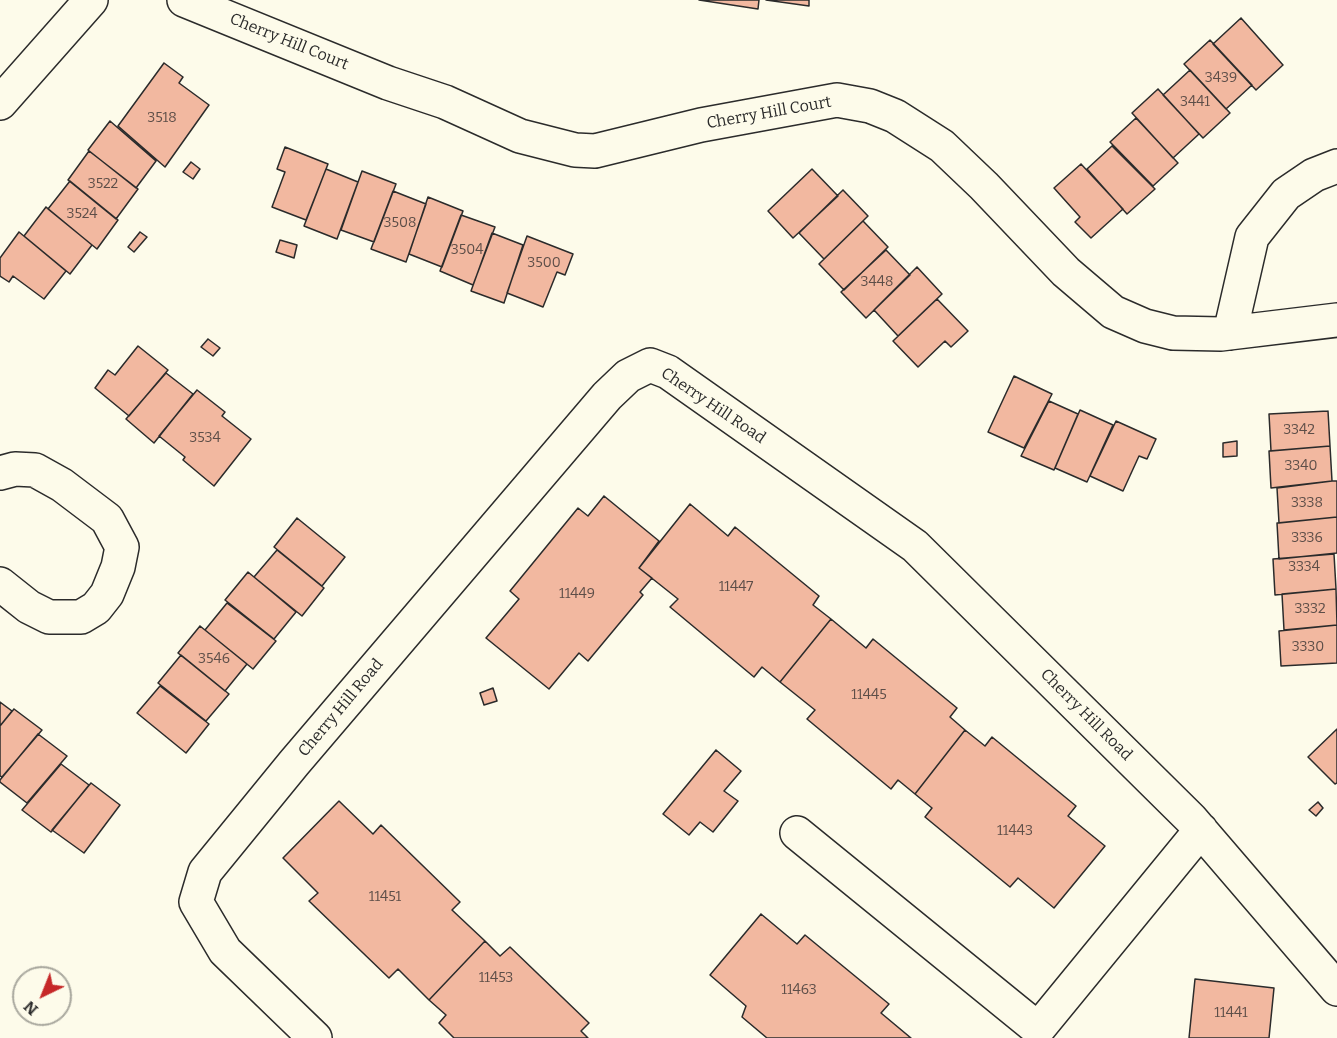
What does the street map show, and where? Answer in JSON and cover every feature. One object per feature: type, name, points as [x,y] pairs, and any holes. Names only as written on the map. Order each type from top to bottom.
[{"type":"street","points":[[0,103],[91,0]]},
{"type":"street","name":"Cherry Hill Court","points":[[184,0],[388,83],[445,102],[520,136],[575,150],[595,151],[701,125],[837,99],[870,106],[895,116],[942,146],[984,186],[1066,272],[1113,312],[1146,326],[1173,333],[1230,333],[1337,320]]},
{"type":"street","points":[[1230,333],[1252,237],[1286,194],[1314,175],[1337,166]]},
{"type":"street","name":"Cherry Hill Road","points":[[315,1038],[225,951],[196,902],[205,872],[317,736],[607,396],[628,376],[650,364],[668,372],[915,546],[1191,819],[1337,989]]},
{"type":"street","points":[[0,473],[15,469],[35,470],[62,485],[107,519],[122,547],[118,567],[106,594],[96,608],[81,617],[49,617],[29,607],[0,584]]},
{"type":"street","points":[[797,833],[1038,1029],[1201,831]]},
{"type":"building","points":[[699,0],[759,0],[758,9]]},
{"type":"building","points":[[766,0],[809,0],[809,6]]},
{"type":"building","points":[[1241,18],[1283,65],[1256,90],[1213,44]]},
{"type":"building","points":[[1210,40],[1252,85],[1226,109],[1184,64]]},
{"type":"building","points":[[164,63],[183,77],[179,83],[209,105],[165,167],[118,126]]},
{"type":"building","points":[[1190,70],[1230,113],[1203,138],[1163,95]]},
{"type":"building","points":[[1158,89],[1199,134],[1173,158],[1132,113]]},
{"type":"building","points":[[1136,118],[1178,163],[1153,186],[1110,142]]},
{"type":"building","points":[[110,121],[156,161],[136,188],[88,150]]},
{"type":"building","points":[[1112,146],[1155,189],[1127,214],[1087,169]]},
{"type":"building","points":[[285,147],[328,164],[306,220],[272,207],[285,172],[277,169]]},
{"type":"building","points":[[89,151],[138,189],[116,219],[68,180]]},
{"type":"building","points":[[191,162],[200,169],[193,179],[183,172]]},
{"type":"building","points":[[1081,164],[1123,209],[1091,238],[1075,222],[1080,217],[1054,188]]},
{"type":"building","points":[[326,169],[358,182],[337,239],[304,226]]},
{"type":"building","points":[[812,169],[838,196],[793,238],[768,211]]},
{"type":"building","points":[[362,171],[396,184],[374,242],[341,230]]},
{"type":"building","points":[[70,181],[118,220],[97,249],[48,209]]},
{"type":"building","points":[[843,190],[868,216],[824,259],[799,233]]},
{"type":"building","points":[[393,191],[426,204],[406,262],[371,249]]},
{"type":"building","points":[[428,197],[463,211],[442,267],[409,254]]},
{"type":"building","points":[[46,207],[92,245],[70,274],[24,236]]},
{"type":"building","points":[[461,215],[495,227],[473,285],[440,271]]},
{"type":"building","points":[[863,221],[888,247],[844,290],[819,264]]},
{"type":"building","points":[[19,232],[66,271],[44,299],[13,276],[9,282],[0,276],[0,258]]},
{"type":"building","points":[[140,232],[147,237],[134,252],[128,247]]},
{"type":"building","points":[[492,233],[523,245],[504,303],[471,291]]},
{"type":"building","points":[[527,236],[573,254],[565,275],[557,272],[543,307],[507,293]]},
{"type":"building","points":[[280,240],[297,245],[294,258],[276,252]]},
{"type":"building","points":[[886,250],[910,275],[866,318],[841,292]]},
{"type":"building","points":[[917,267],[942,294],[898,336],[874,310]]},
{"type":"building","points":[[937,299],[968,331],[951,347],[945,341],[918,367],[893,341]]},
{"type":"building","points":[[208,339],[220,348],[213,356],[201,347]]},
{"type":"building","points":[[138,346],[168,370],[129,416],[95,388],[108,370],[115,375]]},
{"type":"building","points":[[166,373],[193,394],[154,443],[126,419]]},
{"type":"building","points":[[1014,376],[1052,394],[1024,448],[988,432]]},
{"type":"building","points":[[197,390],[225,412],[222,416],[251,439],[214,486],[183,460],[185,457],[159,436]]},
{"type":"building","points":[[1049,401],[1078,414],[1054,470],[1021,456]]},
{"type":"building","points":[[1080,410],[1113,425],[1087,482],[1055,468]]},
{"type":"building","points":[[1328,411],[1330,446],[1271,451],[1269,414]]},
{"type":"building","points":[[1116,421],[1156,439],[1147,459],[1139,456],[1123,491],[1090,476]]},
{"type":"building","points":[[1237,441],[1237,456],[1223,457],[1223,443]]},
{"type":"building","points":[[1330,446],[1332,481],[1271,488],[1269,451]]},
{"type":"building","points":[[1337,481],[1337,517],[1279,523],[1277,488]]},
{"type":"building","points":[[604,496],[659,541],[639,568],[652,578],[640,592],[643,595],[588,661],[579,653],[549,689],[486,638],[519,599],[510,591],[578,508],[588,516]]},
{"type":"building","points":[[690,504],[728,536],[735,527],[819,596],[813,605],[831,619],[780,682],[762,667],[754,677],[670,607],[678,599],[639,568]]},
{"type":"building","points":[[1337,517],[1337,553],[1279,559],[1277,523]]},
{"type":"building","points":[[297,518],[345,557],[322,586],[274,547]]},
{"type":"building","points":[[277,550],[324,588],[302,616],[254,577]]},
{"type":"building","points":[[1334,554],[1336,589],[1275,595],[1273,559]]},
{"type":"building","points":[[248,572],[296,612],[274,639],[225,600]]},
{"type":"building","points":[[1336,589],[1337,625],[1284,630],[1282,594]]},
{"type":"building","points":[[227,603],[276,641],[253,669],[205,630]]},
{"type":"building","points":[[831,619],[866,648],[873,639],[957,708],[950,717],[965,730],[915,794],[898,780],[891,789],[807,719],[815,710],[780,682]]},
{"type":"building","points":[[1337,625],[1337,663],[1281,666],[1279,631]]},
{"type":"building","points":[[200,626],[247,664],[225,691],[178,653]]},
{"type":"building","points":[[181,655],[229,694],[206,721],[158,683]]},
{"type":"building","points":[[160,686],[209,724],[186,753],[137,713]]},
{"type":"building","points":[[493,688],[497,701],[484,705],[480,693]]},
{"type":"building","points":[[0,702],[12,711],[0,726]]},
{"type":"building","points":[[14,709],[42,730],[2,777],[0,776],[0,726]]},
{"type":"building","points":[[1337,729],[1337,783],[1335,784],[1308,757]]},
{"type":"building","points":[[965,730],[985,746],[992,737],[1076,806],[1068,816],[1105,846],[1054,908],[1018,878],[1010,887],[925,817],[932,808],[915,794]]},
{"type":"building","points":[[38,734],[67,756],[27,803],[0,780]]},
{"type":"building","points":[[716,750],[741,771],[724,791],[738,801],[713,832],[700,822],[689,835],[663,814]]},
{"type":"building","points":[[61,764],[89,785],[51,832],[22,810]]},
{"type":"building","points":[[91,783],[120,805],[84,853],[52,830]]},
{"type":"building","points":[[339,801],[373,834],[381,825],[460,902],[452,910],[485,941],[429,1000],[398,969],[389,978],[309,901],[318,893],[283,858]]},
{"type":"building","points":[[1318,802],[1323,808],[1316,816],[1309,810]]},
{"type":"building","points":[[761,914],[797,944],[805,935],[889,1004],[881,1013],[911,1038],[767,1038],[742,1017],[746,1006],[710,975]]},
{"type":"building","points":[[485,941],[500,956],[510,947],[589,1023],[581,1031],[588,1038],[454,1038],[439,1023],[446,1015],[429,1000]]},
{"type":"building","points":[[1195,979],[1274,988],[1269,1038],[1189,1038]]}]
